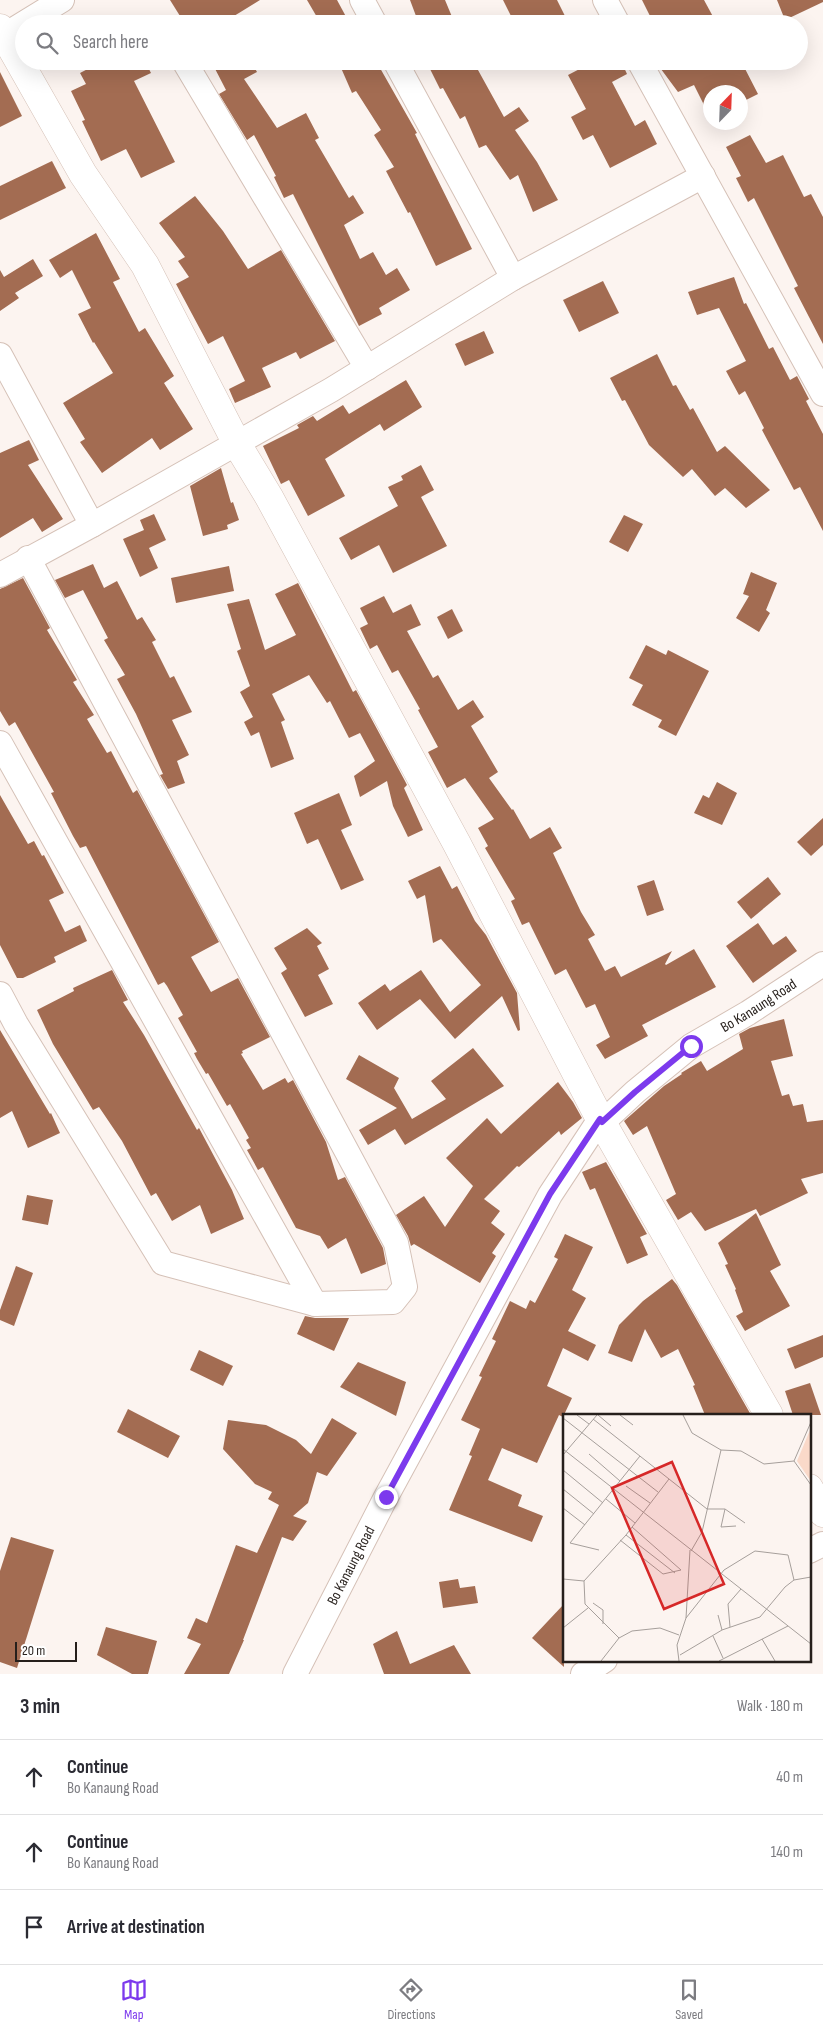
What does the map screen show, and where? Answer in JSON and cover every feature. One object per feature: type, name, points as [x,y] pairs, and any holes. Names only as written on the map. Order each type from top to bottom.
[{"type":"street","points":[[35,15],[62,0]]},
{"type":"street","points":[[362,0],[370,15]]},
{"type":"street","points":[[604,0],[613,15]]},
{"type":"street","points":[[15,26],[1,34],[15,58]]},
{"type":"street","points":[[22,70],[83,174],[145,265],[237,444],[274,505],[457,844],[601,1120],[768,1414]]},
{"type":"street","points":[[189,70],[367,368]]},
{"type":"street","points":[[400,70],[513,278]]},
{"type":"street","points":[[643,70],[823,394]]},
{"type":"street","points":[[0,575],[237,444],[367,368],[513,278],[702,176]]},
{"type":"street","points":[[0,355],[92,525]]},
{"type":"street","points":[[0,994],[16,1024],[163,1263],[315,1304],[393,1302],[405,1287],[396,1243],[28,558]]},
{"type":"street","points":[[0,744],[315,1304]]},
{"type":"street","name":"Bo Kanaung Road","points":[[295,1674],[391,1488],[545,1203],[601,1120],[691,1046],[748,1013],[823,964]]},
{"type":"street","points":[[810,1490],[823,1513]]},
{"type":"street","points":[[810,1550],[823,1544]]},
{"type":"street","points":[[583,1674],[602,1662]]},
{"type":"building","points":[[170,0],[260,0],[236,15],[179,15]]},
{"type":"building","points":[[307,0],[337,0],[345,15],[316,15]]},
{"type":"building","points":[[410,0],[445,0],[451,15],[416,15]]},
{"type":"building","points":[[503,0],[557,0],[564,15],[510,15]]},
{"type":"building","points":[[642,0],[704,0],[712,15],[650,15]]},
{"type":"building","points":[[777,0],[823,0],[823,2],[796,15],[783,15]]},
{"type":"building","points":[[86,70],[150,70],[151,73],[134,81],[175,162],[141,178],[126,149],[101,161],[82,121],[85,120],[71,91],[86,84],[80,73]]},
{"type":"building","points":[[216,70],[256,70],[257,72],[244,79],[277,128],[306,113],[319,138],[315,140],[349,198],[353,195],[364,213],[344,225],[360,259],[373,252],[386,275],[397,268],[410,290],[379,308],[382,314],[359,326],[293,194],[284,198],[274,177],[276,176],[254,135],[247,140],[219,94],[226,90]]},
{"type":"building","points":[[342,70],[381,70],[417,133],[415,134],[472,249],[436,266],[410,212],[408,213],[386,171],[394,167],[374,135],[381,130],[356,91],[352,93]]},
{"type":"building","points":[[430,70],[478,70],[504,117],[519,107],[529,121],[515,130],[537,162],[558,200],[533,212],[518,175],[510,180],[486,145],[479,148],[465,116],[460,119],[443,88],[440,89]]},
{"type":"building","points":[[578,70],[625,70],[627,74],[612,82],[635,126],[645,120],[657,144],[610,168],[593,135],[583,140],[571,117],[586,109],[568,75]]},
{"type":"building","points":[[662,70],[746,70],[758,94],[748,99],[748,85],[703,85],[703,103],[694,85],[678,92]]},
{"type":"building","points":[[0,72],[22,116],[0,127]]},
{"type":"building","points":[[750,135],[766,163],[783,155],[804,197],[811,194],[823,217],[823,344],[794,288],[798,286],[754,198],[748,202],[736,178],[741,176],[726,147]]},
{"type":"building","points":[[52,161],[66,188],[0,220],[0,186]]},
{"type":"building","points":[[195,196],[223,231],[248,269],[281,250],[335,341],[300,359],[296,352],[262,368],[271,387],[235,403],[229,389],[245,381],[223,336],[208,344],[176,284],[189,277],[178,261],[185,257],[159,223]]},
{"type":"building","points":[[96,233],[120,279],[113,282],[139,332],[145,328],[174,376],[164,383],[193,429],[160,450],[152,438],[102,473],[80,442],[85,439],[63,403],[113,373],[93,343],[78,314],[91,308],[72,270],[60,278],[49,260]]},
{"type":"building","points":[[33,259],[43,276],[15,293],[19,298],[0,311],[0,270],[4,277]]},
{"type":"building","points":[[734,277],[744,304],[746,303],[769,349],[773,347],[790,380],[797,376],[809,399],[806,401],[823,434],[823,531],[800,487],[794,490],[762,430],[764,428],[745,391],[739,395],[726,371],[746,361],[719,308],[697,315],[688,292]]},
{"type":"building","points":[[603,281],[619,313],[579,332],[563,300]]},
{"type":"building","points":[[484,331],[494,353],[465,366],[455,344]]},
{"type":"building","points":[[657,354],[673,386],[676,385],[690,410],[693,408],[717,452],[725,446],[770,490],[746,508],[725,488],[715,496],[692,469],[683,477],[649,445],[625,400],[622,401],[610,378]]},
{"type":"building","points":[[406,380],[422,407],[384,431],[380,424],[325,459],[345,496],[308,516],[289,480],[281,484],[263,446],[299,428],[297,425],[313,416],[317,421],[343,405],[349,414]]},
{"type":"building","points":[[29,440],[39,460],[28,465],[63,519],[42,532],[33,518],[0,538],[0,453]]},
{"type":"building","points":[[421,465],[434,490],[421,497],[447,546],[393,573],[379,545],[351,560],[339,538],[398,506],[388,487],[403,480],[401,476]]},
{"type":"building","points":[[221,468],[231,503],[233,502],[239,520],[227,525],[228,529],[203,536],[190,486]]},
{"type":"building","points":[[154,514],[166,540],[149,548],[158,568],[140,577],[123,539],[144,530],[140,520]]},
{"type":"building","points":[[624,515],[643,524],[628,552],[609,542]]},
{"type":"building","points":[[93,564],[104,588],[117,581],[137,620],[142,617],[156,640],[152,642],[170,678],[174,676],[192,712],[172,720],[189,755],[177,761],[185,783],[168,789],[160,775],[163,774],[136,714],[117,679],[125,675],[104,640],[108,638],[83,590],[65,598],[55,580]]},
{"type":"building","points":[[229,566],[234,591],[176,603],[171,578]]},
{"type":"building","points":[[751,572],[777,583],[766,610],[770,613],[759,632],[736,618],[749,596],[743,594]]},
{"type":"building","points":[[23,578],[50,628],[47,630],[77,680],[73,682],[94,715],[87,719],[107,753],[111,751],[133,793],[137,790],[219,942],[191,957],[211,992],[238,978],[270,1037],[242,1051],[243,1053],[241,1054],[263,1090],[285,1078],[288,1083],[293,1080],[326,1142],[338,1180],[345,1177],[383,1248],[386,1264],[361,1274],[346,1238],[328,1249],[320,1236],[296,1228],[263,1167],[258,1170],[247,1150],[251,1148],[246,1140],[249,1138],[230,1104],[227,1106],[208,1073],[206,1074],[197,1059],[194,1053],[197,1052],[178,1018],[183,1015],[167,986],[164,982],[158,985],[86,846],[80,848],[73,836],[51,793],[54,792],[15,722],[9,726],[0,711],[0,589]]},
{"type":"building","points":[[298,583],[353,692],[356,690],[405,781],[407,785],[404,788],[423,830],[408,837],[393,806],[387,781],[360,797],[354,776],[375,761],[360,733],[349,738],[330,701],[327,703],[309,675],[272,694],[285,720],[281,722],[294,759],[271,768],[259,732],[251,736],[244,722],[253,717],[240,692],[250,686],[237,651],[241,649],[227,604],[249,599],[265,650],[296,635],[275,594]]},
{"type":"building","points":[[384,596],[393,613],[411,604],[421,625],[407,631],[433,678],[438,675],[458,710],[473,700],[484,717],[471,726],[498,772],[489,778],[513,809],[530,839],[550,827],[562,848],[553,853],[581,912],[595,935],[588,939],[605,971],[615,966],[621,977],[672,951],[666,965],[694,949],[716,987],[642,1025],[648,1036],[605,1059],[596,1045],[610,1037],[595,1004],[586,1008],[566,969],[555,975],[529,922],[522,925],[511,901],[515,899],[485,848],[488,846],[478,828],[494,819],[465,778],[447,788],[428,752],[438,747],[418,710],[420,709],[398,670],[392,673],[377,645],[370,649],[360,628],[368,624],[360,608]]},
{"type":"building","points":[[452,609],[463,631],[448,639],[437,617]]},
{"type":"building","points":[[646,645],[666,655],[668,650],[709,671],[676,736],[658,727],[662,720],[632,705],[643,685],[629,678]]},
{"type":"building","points":[[717,782],[737,793],[722,825],[694,813],[703,795],[709,798]]},
{"type":"building","points":[[339,793],[352,825],[341,830],[364,880],[341,890],[318,839],[307,844],[294,813]]},
{"type":"building","points":[[0,795],[28,844],[34,841],[42,856],[44,855],[64,893],[49,900],[65,932],[80,925],[87,941],[54,957],[56,962],[23,978],[17,978],[0,945]]},
{"type":"building","points":[[823,818],[823,845],[811,856],[797,842]]},
{"type":"building","points":[[440,866],[452,889],[457,886],[517,993],[520,1030],[518,1031],[502,996],[455,1039],[420,999],[377,1030],[358,1003],[385,984],[390,991],[421,970],[450,1012],[481,985],[441,939],[433,943],[425,895],[417,899],[408,881]]},
{"type":"building","points":[[768,877],[781,894],[751,919],[737,902]]},
{"type":"building","points":[[654,880],[664,910],[647,916],[637,886]]},
{"type":"building","points":[[758,923],[773,945],[786,936],[797,951],[753,983],[726,946]]},
{"type":"building","points":[[307,928],[322,943],[317,946],[329,969],[318,975],[333,1004],[305,1017],[281,973],[287,969],[274,948]]},
{"type":"building","points":[[112,970],[128,1000],[123,1002],[144,1035],[197,1130],[199,1128],[232,1190],[244,1219],[211,1234],[200,1205],[172,1221],[156,1193],[151,1196],[122,1141],[99,1107],[93,1110],[53,1044],[37,1010],[74,991],[73,988]]},
{"type":"building","points":[[784,1019],[793,1056],[771,1061],[782,1096],[789,1094],[793,1106],[803,1104],[807,1122],[823,1120],[823,1173],[801,1179],[808,1193],[760,1216],[756,1209],[705,1231],[691,1212],[678,1220],[666,1200],[676,1194],[647,1126],[633,1135],[624,1121],[681,1073],[701,1061],[707,1071],[743,1049],[739,1034],[750,1028]]},
{"type":"building","points":[[0,1030],[51,1113],[60,1133],[28,1148],[12,1111],[0,1118]]},
{"type":"building","points":[[473,1048],[504,1086],[405,1145],[395,1129],[368,1145],[359,1130],[397,1108],[346,1079],[359,1055],[399,1078],[394,1088],[412,1119],[446,1099],[431,1081]]},
{"type":"building","points":[[558,1082],[582,1118],[561,1135],[559,1131],[519,1167],[517,1166],[484,1199],[500,1211],[491,1223],[505,1234],[492,1253],[496,1256],[480,1283],[414,1244],[411,1246],[408,1236],[396,1215],[424,1196],[445,1227],[473,1186],[446,1158],[487,1118],[501,1134]]},
{"type":"building","points":[[606,1162],[647,1234],[640,1237],[648,1255],[627,1264],[595,1188],[590,1190],[582,1172]]},
{"type":"building","points":[[27,1195],[53,1200],[48,1225],[22,1220]]},
{"type":"building","points":[[756,1213],[781,1265],[770,1271],[790,1306],[745,1331],[736,1316],[743,1312],[736,1289],[725,1265],[728,1264],[718,1243]]},
{"type":"building","points":[[565,1234],[593,1247],[572,1290],[586,1298],[568,1331],[596,1345],[588,1361],[563,1348],[547,1386],[572,1398],[563,1417],[559,1415],[537,1463],[502,1448],[488,1480],[522,1495],[518,1506],[543,1516],[532,1542],[449,1510],[472,1456],[469,1455],[480,1429],[461,1420],[482,1377],[479,1376],[496,1341],[492,1339],[510,1301],[526,1309],[530,1300],[535,1303],[558,1259],[554,1257]]},
{"type":"building","points":[[16,1266],[33,1273],[14,1326],[0,1320],[0,1310]]},
{"type":"building","points":[[672,1279],[750,1414],[705,1414],[693,1386],[695,1385],[678,1349],[661,1358],[645,1329],[632,1362],[608,1353],[619,1325],[643,1301]]},
{"type":"building","points":[[305,1316],[315,1318],[349,1318],[334,1351],[297,1334]]},
{"type":"building","points":[[823,1335],[823,1357],[795,1369],[787,1349]]},
{"type":"building","points":[[199,1350],[233,1366],[223,1386],[190,1370]]},
{"type":"building","points":[[358,1362],[406,1382],[396,1416],[340,1387]]},
{"type":"building","points":[[810,1383],[821,1415],[793,1414],[785,1391]]},
{"type":"building","points":[[128,1409],[180,1436],[168,1458],[117,1432]]},
{"type":"building","points":[[332,1418],[357,1433],[327,1476],[317,1472],[308,1503],[293,1516],[307,1521],[293,1541],[282,1537],[244,1640],[229,1674],[184,1674],[201,1644],[187,1638],[196,1618],[207,1623],[236,1545],[257,1553],[279,1505],[268,1499],[272,1492],[255,1484],[223,1449],[228,1420],[266,1425],[296,1440],[311,1454]]},
{"type":"building","points":[[11,1537],[54,1550],[17,1668],[0,1662],[0,1571]]},
{"type":"building","points":[[458,1579],[460,1588],[475,1586],[478,1603],[443,1608],[439,1582]]},
{"type":"building","points":[[563,1605],[564,1667],[532,1638]]},
{"type":"building","points":[[106,1627],[157,1641],[148,1674],[132,1674],[97,1655]]},
{"type":"building","points":[[397,1631],[410,1664],[454,1645],[471,1674],[384,1674],[373,1644]]},
{"type":"route","points":[[386,1497],[550,1194],[600,1119],[602,1122],[691,1046]]}]
